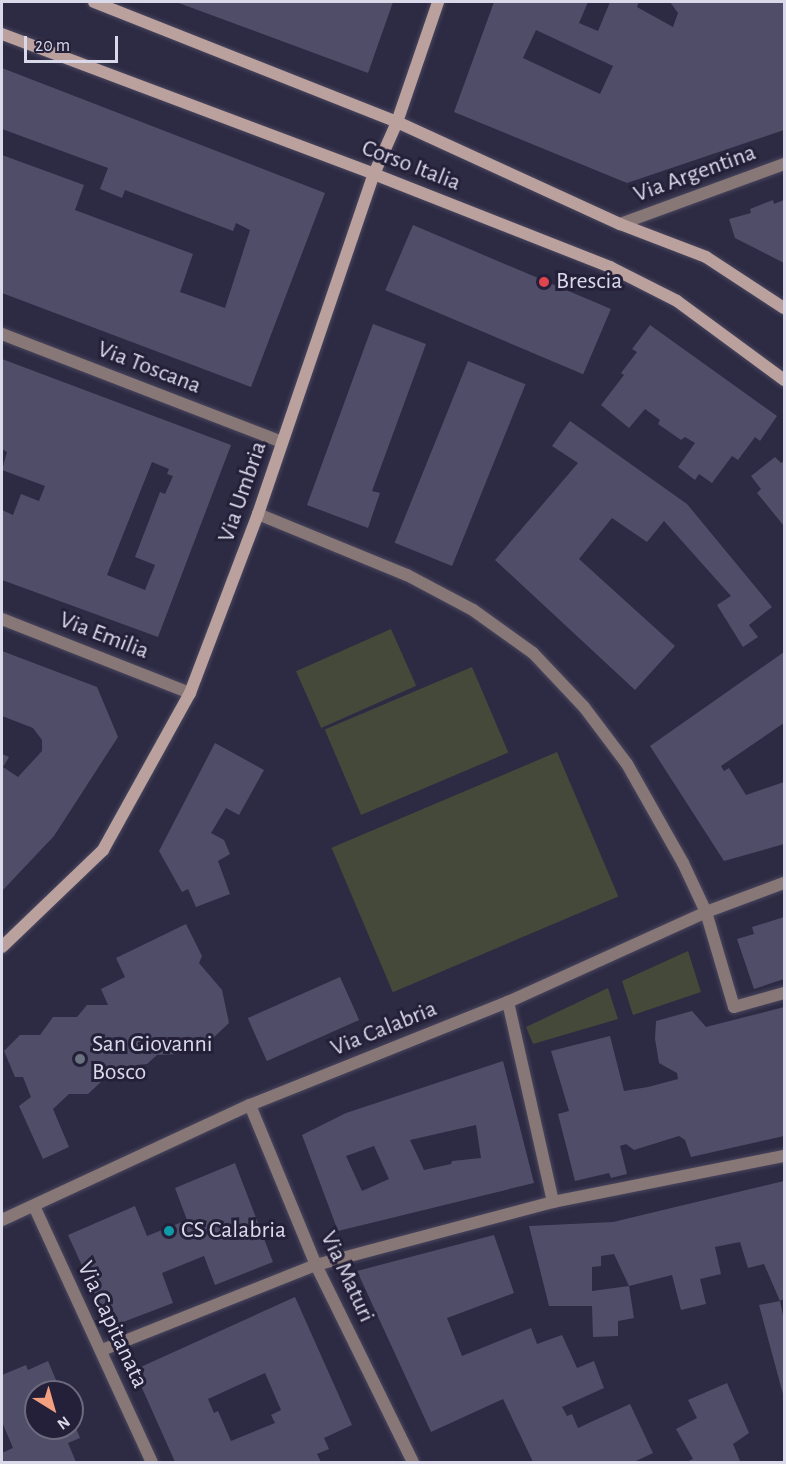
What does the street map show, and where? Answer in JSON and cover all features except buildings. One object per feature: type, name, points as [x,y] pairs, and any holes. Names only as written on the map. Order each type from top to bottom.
[{"type":"street","name":"Corso Italia","points":[[94,2],[397,122],[620,224],[706,257],[784,308]]},
{"type":"street","name":"Via Umbria","points":[[2,947],[103,850],[190,693],[258,514],[374,174],[397,122],[438,2]]},
{"type":"street","name":"Corso Italia","points":[[2,34],[374,174],[620,272],[677,301],[784,380]]},
{"type":"street","name":"Via Argentina","points":[[620,224],[784,164]]},
{"type":"street","name":"Via Toscana","points":[[2,333],[282,442]]},
{"type":"street","points":[[258,514],[407,575],[472,610],[533,654],[584,706],[627,764],[683,863],[706,912],[734,1007],[784,993]]},
{"type":"street","name":"Via Emilia","points":[[2,619],[190,693]]},
{"type":"street","name":"Via Calabria","points":[[2,1220],[250,1106],[508,1002],[706,912],[784,883]]},
{"type":"street","points":[[508,1002],[553,1202]]},
{"type":"street","name":"Via Maturi","points":[[250,1106],[316,1265],[413,1462]]},
{"type":"street","points":[[102,1350],[316,1265],[553,1202],[784,1156]]},
{"type":"street","name":"Via Capitanata","points":[[34,1206],[152,1462]]},
{"type":"green space","points":[[391,629],[416,686],[321,728],[296,671]]},
{"type":"green space","points":[[472,667],[508,753],[361,815],[325,730]]},
{"type":"green space","points":[[557,752],[618,897],[393,992],[331,848]]},
{"type":"green space","points":[[688,951],[701,992],[633,1015],[622,981]]},
{"type":"green space","points":[[608,988],[618,1019],[533,1044],[526,1027]]},
{"type":"place","name":"Brescia","points":[[544,282]]},
{"type":"place","name":"San Giovanni Bosco","points":[[80,1059]]},
{"type":"place","name":"CS Calabria","points":[[169,1231]]}]
